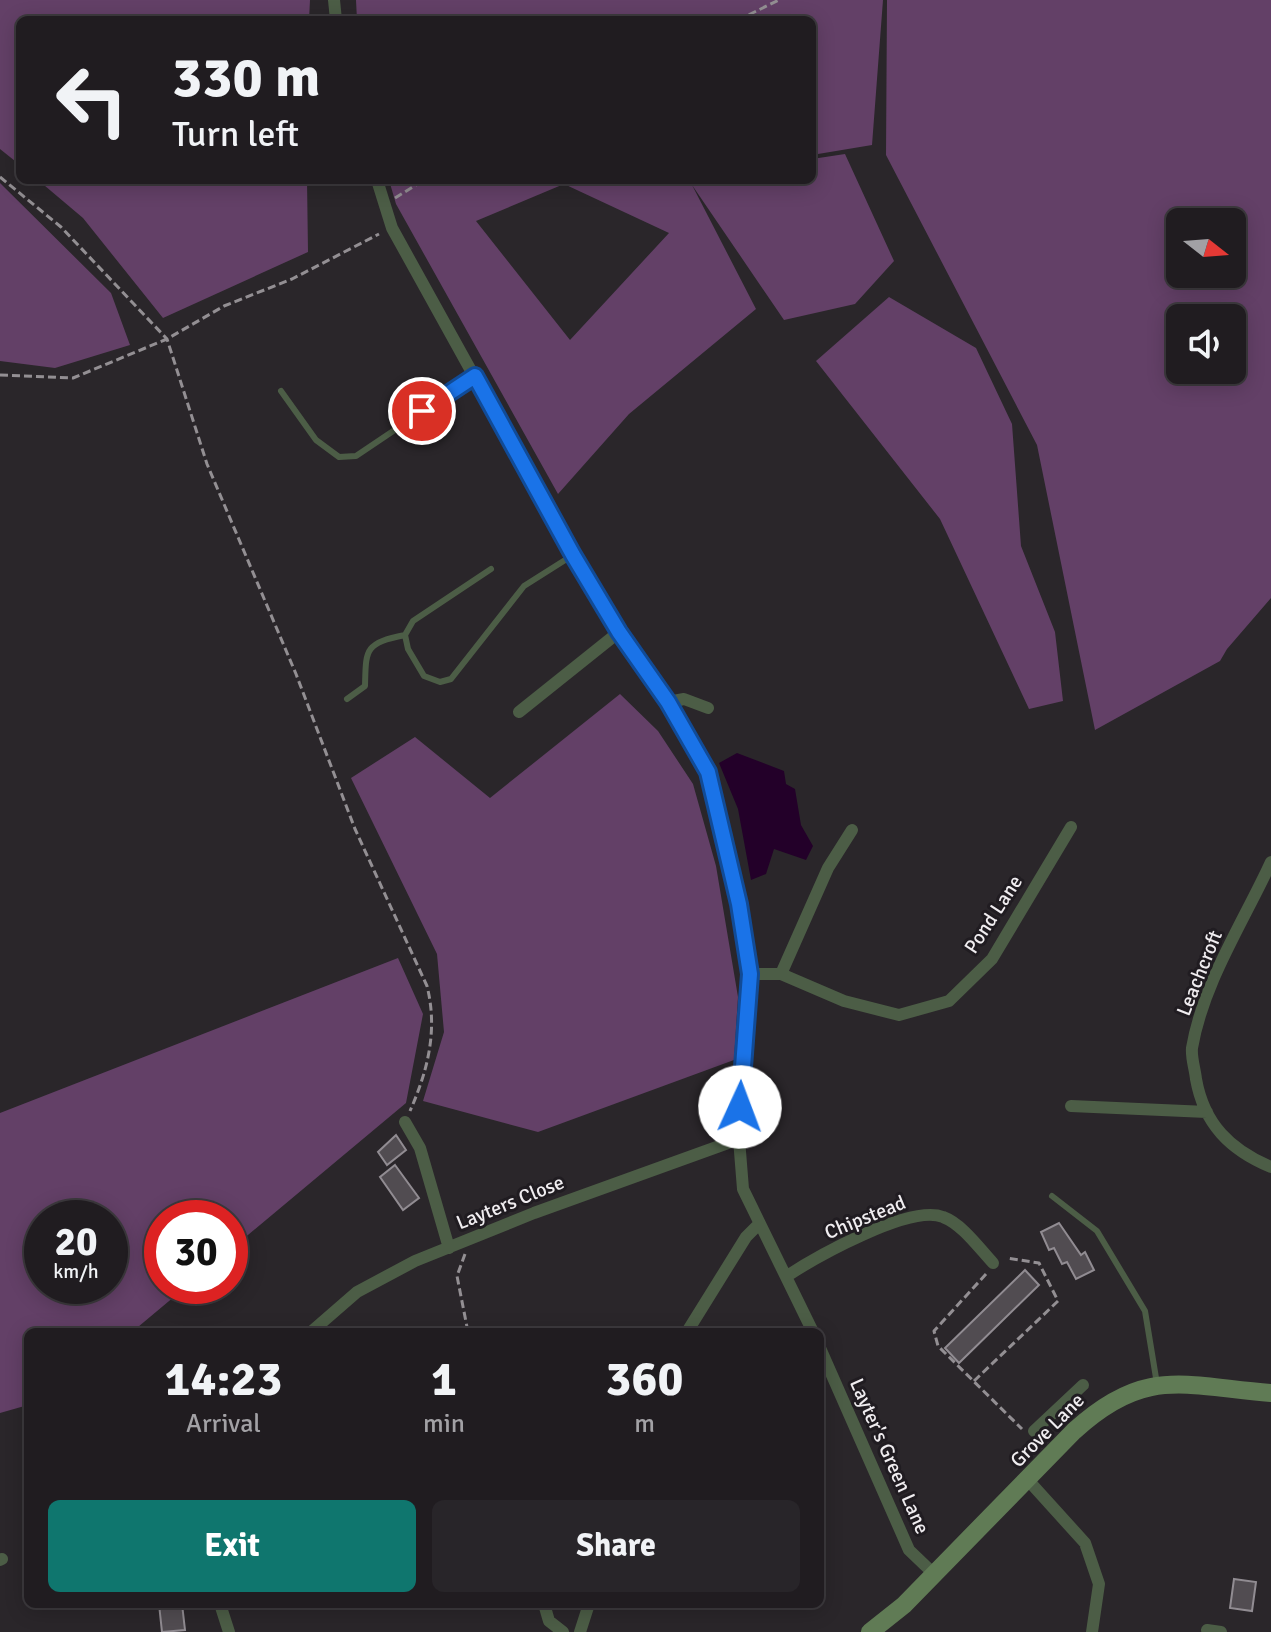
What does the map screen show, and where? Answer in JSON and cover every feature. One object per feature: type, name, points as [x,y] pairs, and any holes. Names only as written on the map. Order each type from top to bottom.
[{"type":"street","points":[[378,184],[392,228],[573,555],[619,632],[668,702],[708,772],[739,904],[750,974],[739,1139],[743,1189],[811,1328]]},
{"type":"street","points":[[519,712],[619,632]]},
{"type":"street","points":[[668,702],[684,699],[708,708]]},
{"type":"street","name":"Pond Lane","points":[[750,974],[781,974],[844,1001],[899,1015],[949,1001],[992,959],[1071,827]]},
{"type":"street","points":[[781,974],[828,868],[852,830]]},
{"type":"street","name":"Leachcroft","points":[[1271,862],[1204,1006],[1192,1051],[1207,1112],[1226,1141],[1271,1167]]},
{"type":"street","points":[[1071,1106],[1207,1112]]},
{"type":"street","points":[[405,1122],[420,1148],[455,1246]]},
{"type":"street","name":"Layters Close","points":[[316,1328],[382,1276],[534,1213],[739,1139]]},
{"type":"street","name":"Chipstead","points":[[787,1276],[864,1236],[902,1220],[934,1214],[947,1218],[993,1263]]},
{"type":"street","points":[[689,1328],[746,1237],[758,1225]]},
{"type":"street","name":"Layter's Green Lane","points":[[824,1357],[909,1550],[933,1573]]},
{"type":"street","name":"Grove Lane","points":[[870,1632],[904,1605],[1100,1407],[1123,1394],[1157,1384],[1271,1393]]},
{"type":"street","points":[[1034,1431],[1083,1385]]},
{"type":"street","points":[[1054,1415],[1074,1431]]},
{"type":"street","points":[[1028,1480],[1085,1543],[1099,1584],[1092,1632]]},
{"type":"street","points":[[221,1608],[229,1632]]},
{"type":"street","points":[[545,1608],[549,1621],[563,1632]]},
{"type":"street","points":[[580,1632],[588,1608]]},
{"type":"street","points":[[1207,1630],[1221,1632]]},
{"type":"lane","points":[[281,391],[316,440],[339,457],[356,456],[475,376]]},
{"type":"lane","points":[[405,635],[408,649],[424,676],[440,682],[451,679],[524,586],[573,555]]},
{"type":"lane","points":[[347,699],[365,686],[364,660],[370,649],[405,635],[413,621],[491,569]]},
{"type":"lane","points":[[1052,1196],[1097,1231],[1145,1311],[1157,1384]]},
{"type":"path","points":[[746,16],[779,0]]},
{"type":"path","points":[[0,177],[61,227],[167,339],[207,464],[296,674],[355,829],[427,986],[433,1011],[431,1046],[418,1093],[405,1122]]},
{"type":"path","points":[[385,204],[418,184]]},
{"type":"path","points":[[0,375],[73,378],[167,339],[224,306],[292,279],[392,228]]},
{"type":"path","points":[[455,1246],[466,1257],[457,1276],[467,1328]]},
{"type":"path","points":[[974,1381],[1058,1301],[1039,1263],[1007,1258],[993,1263],[934,1331],[938,1346],[1020,1428],[1034,1431]]},
{"type":"shaded area","points":[[0,0],[310,0],[309,16],[16,16],[16,162],[0,149]]},
{"type":"shaded area","points":[[356,0],[883,0],[872,145],[816,154],[816,16],[357,16]]},
{"type":"shaded area","points":[[887,0],[1271,0],[1271,598],[1220,661],[1095,730],[1037,445],[886,155]]},
{"type":"shaded area","points":[[845,154],[894,261],[855,304],[784,320],[692,185],[756,309],[629,414],[558,494],[396,204],[390,184],[564,184],[816,184],[816,158]],"holes":[[[564,184],[669,233],[570,340],[476,221]]]},
{"type":"shaded area","points":[[0,183],[111,293],[130,345],[55,368],[0,361]]},
{"type":"shaded area","points":[[43,184],[307,184],[308,252],[163,318],[83,218]]},
{"type":"shaded area","points":[[889,297],[976,348],[1012,424],[1021,546],[1055,632],[1063,701],[1029,709],[940,519],[816,361]]},
{"type":"shaded area","points":[[620,694],[658,731],[693,784],[716,866],[738,997],[734,1060],[538,1132],[423,1101],[444,1032],[437,954],[351,778],[415,737],[490,798]]},
{"type":"shaded area","points":[[737,753],[784,771],[786,784],[795,789],[801,825],[813,846],[806,860],[774,849],[766,874],[751,880],[738,809],[719,763]]},
{"type":"shaded area","points":[[398,958],[423,1014],[406,1103],[248,1235],[248,1200],[144,1200],[144,1304],[165,1304],[137,1328],[24,1328],[24,1406],[0,1413],[0,1113]]},
{"type":"building","points":[[396,1135],[406,1150],[387,1165],[378,1152]]},
{"type":"building","points":[[395,1165],[419,1198],[403,1210],[380,1177]]},
{"type":"building","points":[[1059,1223],[1081,1255],[1085,1252],[1094,1270],[1076,1279],[1067,1262],[1062,1264],[1054,1248],[1049,1250],[1041,1232]]},
{"type":"building","points":[[1025,1270],[1039,1285],[959,1363],[945,1348]]},
{"type":"building","points":[[1234,1579],[1256,1582],[1252,1611],[1230,1608]]},
{"type":"building","points":[[159,1608],[182,1608],[185,1630],[162,1632]]},
{"type":"route","points":[[422,411],[475,376],[573,555],[619,632],[668,702],[708,772],[739,904],[750,974],[740,1107]]}]
